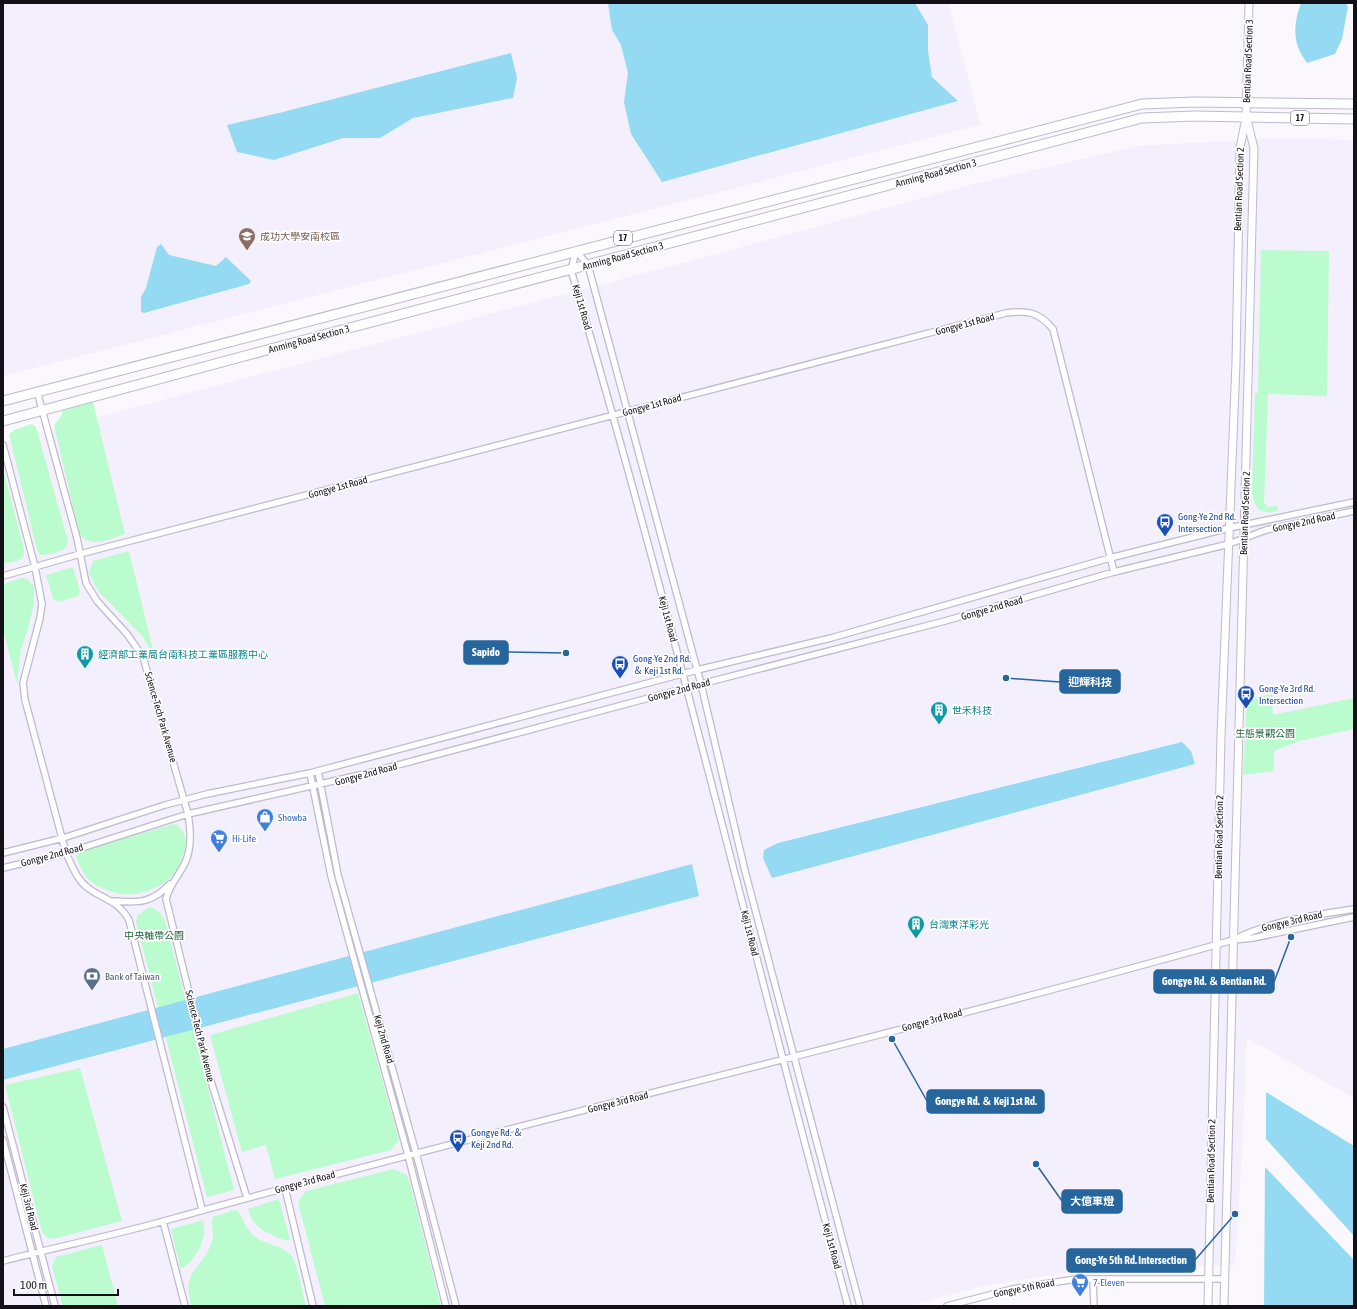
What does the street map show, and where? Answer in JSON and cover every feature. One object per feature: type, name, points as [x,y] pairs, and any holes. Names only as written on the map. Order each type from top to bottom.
[{"type":"main road","name":"Anming Road Section 3","points":[[3,401],[576,250],[1142,104],[1195,102],[1246,104]]},
{"type":"main road","name":"17","points":[[1246,104],[1354,104]]},
{"type":"main road","name":"Anming Road Section 3","points":[[3,422],[41,410],[1142,118],[1195,116],[1246,118]]},
{"type":"main road","name":"17","points":[[1246,118],[1354,119]]},
{"type":"street","name":"Bentian Road Section 3","points":[[1246,118],[1249,3]]},
{"type":"street","name":"Bentian Road Section 2","points":[[1224,1306],[1223,1279],[1232,1046],[1233,940],[1254,148],[1246,118]]},
{"type":"street","name":"Bentian Road Section 2","points":[[1208,1306],[1216,945],[1229,528],[1236,363],[1240,148],[1246,118]]},
{"type":"street","name":"Keji 1st Road","points":[[576,250],[588,265],[628,411],[701,684],[745,871],[860,1306]]},
{"type":"street","points":[[571,270],[576,250]]},
{"type":"street","name":"Keji 1st Road","points":[[571,270],[613,415],[687,688],[782,1060],[848,1306]]},
{"type":"street","name":"Gongye 1st Road","points":[[3,576],[80,554],[628,411],[1006,313],[1022,311],[1044,318],[1053,329],[1114,572]]},
{"type":"street","name":"Science-Tech Park Avenue","points":[[37,391],[80,554],[86,584],[91,592],[127,634],[143,657],[188,814],[191,832],[190,848],[186,862],[169,887],[166,899],[210,1078],[247,1198]]},
{"type":"street","name":"Science-Tech Park Avenue","points":[[3,446],[35,567],[42,604],[40,618],[23,683],[25,700],[66,853],[79,879],[87,887],[122,908],[129,920],[202,1209]]},
{"type":"street","name":"Gongye 2nd Road","points":[[3,853],[63,838],[184,800],[318,771],[697,670],[831,638],[1110,558],[1245,524],[1354,502]]},
{"type":"street","name":"Gongye 2nd Road","points":[[3,868],[66,853],[188,814],[320,786],[701,684],[945,621],[1114,572],[1229,544],[1266,530],[1354,511]]},
{"type":"street","name":"Keji 2nd Road","points":[[318,771],[338,874],[416,1153],[456,1306]]},
{"type":"street","name":"Keji 2nd Road","points":[[310,773],[331,876],[408,1155],[446,1306]]},
{"type":"street","name":"Science-Tech Park Avenue","points":[[112,901],[136,902],[152,900],[161,894],[178,875]]},
{"type":"street","name":"Gongye 3rd Road","points":[[3,1261],[164,1221],[202,1209],[408,1155],[782,1060],[1216,945],[1233,940],[1254,930],[1354,909]]},
{"type":"street","points":[[1331,913],[1333,921]]},
{"type":"street","name":"Gongye 3rd Road","points":[[1233,940],[1254,938],[1354,917]]},
{"type":"street","name":"Keji 3rd Road","points":[[3,1107],[55,1306]]},
{"type":"street","name":"Keji 3rd Road","points":[[3,1140],[46,1306]]},
{"type":"street","points":[[285,1188],[313,1306]]},
{"type":"street","points":[[164,1221],[186,1306]]},
{"type":"street","name":"Gongye 5th Road","points":[[947,1306],[1012,1289],[1076,1279],[1223,1279]]},
{"type":"street","points":[[1093,1279],[1094,1306]]},
{"type":"shaded area","name":"成功大學安南校區","points":[[3,3],[949,3],[980,125],[3,376]]},
{"type":"shaded area","points":[[1276,138],[1354,140],[1354,1098],[1247,1038],[1235,1265],[1063,1273],[980,1287],[907,1306],[3,1306],[3,442],[694,260],[970,185],[1138,146]]},
{"type":"green space","points":[[1261,250],[1329,251],[1327,396],[1268,394],[1264,503],[1269,507],[1277,506],[1278,511],[1272,512],[1259,510],[1252,492],[1255,393],[1258,393]]},
{"type":"green space","points":[[93,402],[125,534],[96,542],[86,540],[80,536],[54,425],[62,415],[62,411]]},
{"type":"green space","points":[[32,424],[36,427],[68,541],[66,548],[53,554],[40,555],[37,550],[9,434],[14,430]]},
{"type":"green space","points":[[3,469],[24,549],[23,557],[17,561],[3,564]]},
{"type":"green space","points":[[129,551],[155,658],[143,637],[98,591],[89,573],[93,561]]},
{"type":"green space","points":[[73,567],[80,591],[78,596],[58,602],[53,598],[46,575]]},
{"type":"green space","points":[[22,578],[27,579],[34,586],[34,603],[28,629],[21,649],[17,684],[3,629],[3,584]]},
{"type":"green space","name":"生態景觀公園","points":[[1272,694],[1273,715],[1354,698],[1354,729],[1299,741],[1274,751],[1274,771],[1243,775],[1247,700]]},
{"type":"green space","points":[[175,824],[181,828],[184,834],[185,848],[183,856],[173,875],[158,886],[147,891],[137,894],[123,894],[102,888],[86,877],[76,857],[78,852],[84,849]]},
{"type":"green space","name":"中央軸帶公園","points":[[150,907],[159,912],[165,920],[234,1190],[207,1197],[136,922],[138,915]]},
{"type":"green space","points":[[358,993],[399,1140],[391,1150],[275,1179],[266,1145],[242,1152],[210,1035]]},
{"type":"green space","points":[[80,1068],[122,1221],[53,1239],[46,1237],[42,1232],[5,1085]]},
{"type":"green space","points":[[394,1169],[408,1176],[441,1306],[325,1306],[298,1202],[306,1191]]},
{"type":"green space","points":[[279,1199],[290,1239],[286,1241],[262,1230],[257,1226],[250,1216],[248,1209]]},
{"type":"green space","points":[[237,1210],[256,1238],[283,1249],[292,1256],[298,1272],[306,1306],[191,1306],[189,1284],[194,1270],[204,1258],[212,1241],[213,1217]]},
{"type":"green space","points":[[203,1220],[204,1233],[200,1247],[193,1259],[188,1264],[183,1268],[180,1267],[171,1229]]},
{"type":"green space","points":[[102,1245],[118,1306],[63,1306],[52,1266],[56,1257]]},
{"type":"water","points":[[608,3],[915,3],[928,25],[928,51],[932,77],[958,101],[662,182],[631,134],[624,102],[628,73],[621,45],[612,30]]},
{"type":"water","points":[[1301,3],[1346,3],[1348,7],[1342,39],[1335,54],[1307,63],[1302,56],[1295,34],[1296,19]]},
{"type":"water","points":[[511,53],[517,78],[513,98],[413,118],[380,138],[343,138],[274,160],[237,152],[227,125],[283,112]]},
{"type":"water","points":[[161,244],[169,255],[216,266],[226,257],[251,281],[249,284],[144,313],[141,312],[141,297],[146,288],[157,247]]},
{"type":"water","points":[[1182,742],[1191,751],[1195,764],[772,878],[763,858],[764,850],[778,843]]},
{"type":"water","points":[[692,864],[699,896],[3,1080],[3,1049]]},
{"type":"water","points":[[1266,1092],[1354,1146],[1354,1236],[1266,1139]]},
{"type":"water","points":[[1265,1167],[1354,1260],[1354,1306],[1264,1306]]},
{"type":"place","name":"成功大學安南校區","points":[[247,251]]},
{"type":"place","name":"Gong-Ye 2nd Rd. Intersection","points":[[1165,537]]},
{"type":"place","name":"Sapido","points":[[566,653]]},
{"type":"place","name":"經濟部工業局台南科技工業區服務中心","points":[[85,669]]},
{"type":"place","name":"迎輝科技","points":[[1006,678]]},
{"type":"place","name":"Gong-Ye 2nd Rd. ＆ Keji 1st Rd.","points":[[620,679]]},
{"type":"place","name":"Gong-Ye 3rd Rd. Intersection","points":[[1246,709]]},
{"type":"place","name":"世禾科技","points":[[939,725]]},
{"type":"place","name":"Showba","points":[[265,832]]},
{"type":"place","name":"Hi-Life","points":[[219,853]]},
{"type":"place","name":"Gongye Rd. ＆ Bentian Rd.","points":[[1291,937]]},
{"type":"place","name":"台灣東洋彩光","points":[[916,939]]},
{"type":"place","name":"Bank of Taiwan","points":[[92,991]]},
{"type":"place","name":"Gongye Rd. ＆ Keji 1st Rd.","points":[[892,1039]]},
{"type":"place","name":"Gongye Rd. ＆ Keji 2nd Rd.","points":[[458,1153]]},
{"type":"place","name":"大億車燈","points":[[1036,1164]]},
{"type":"place","name":"Gong-Ye 5th Rd. Intersection","points":[[1235,1214]]},
{"type":"place","name":"7-Eleven","points":[[1080,1297]]}]
